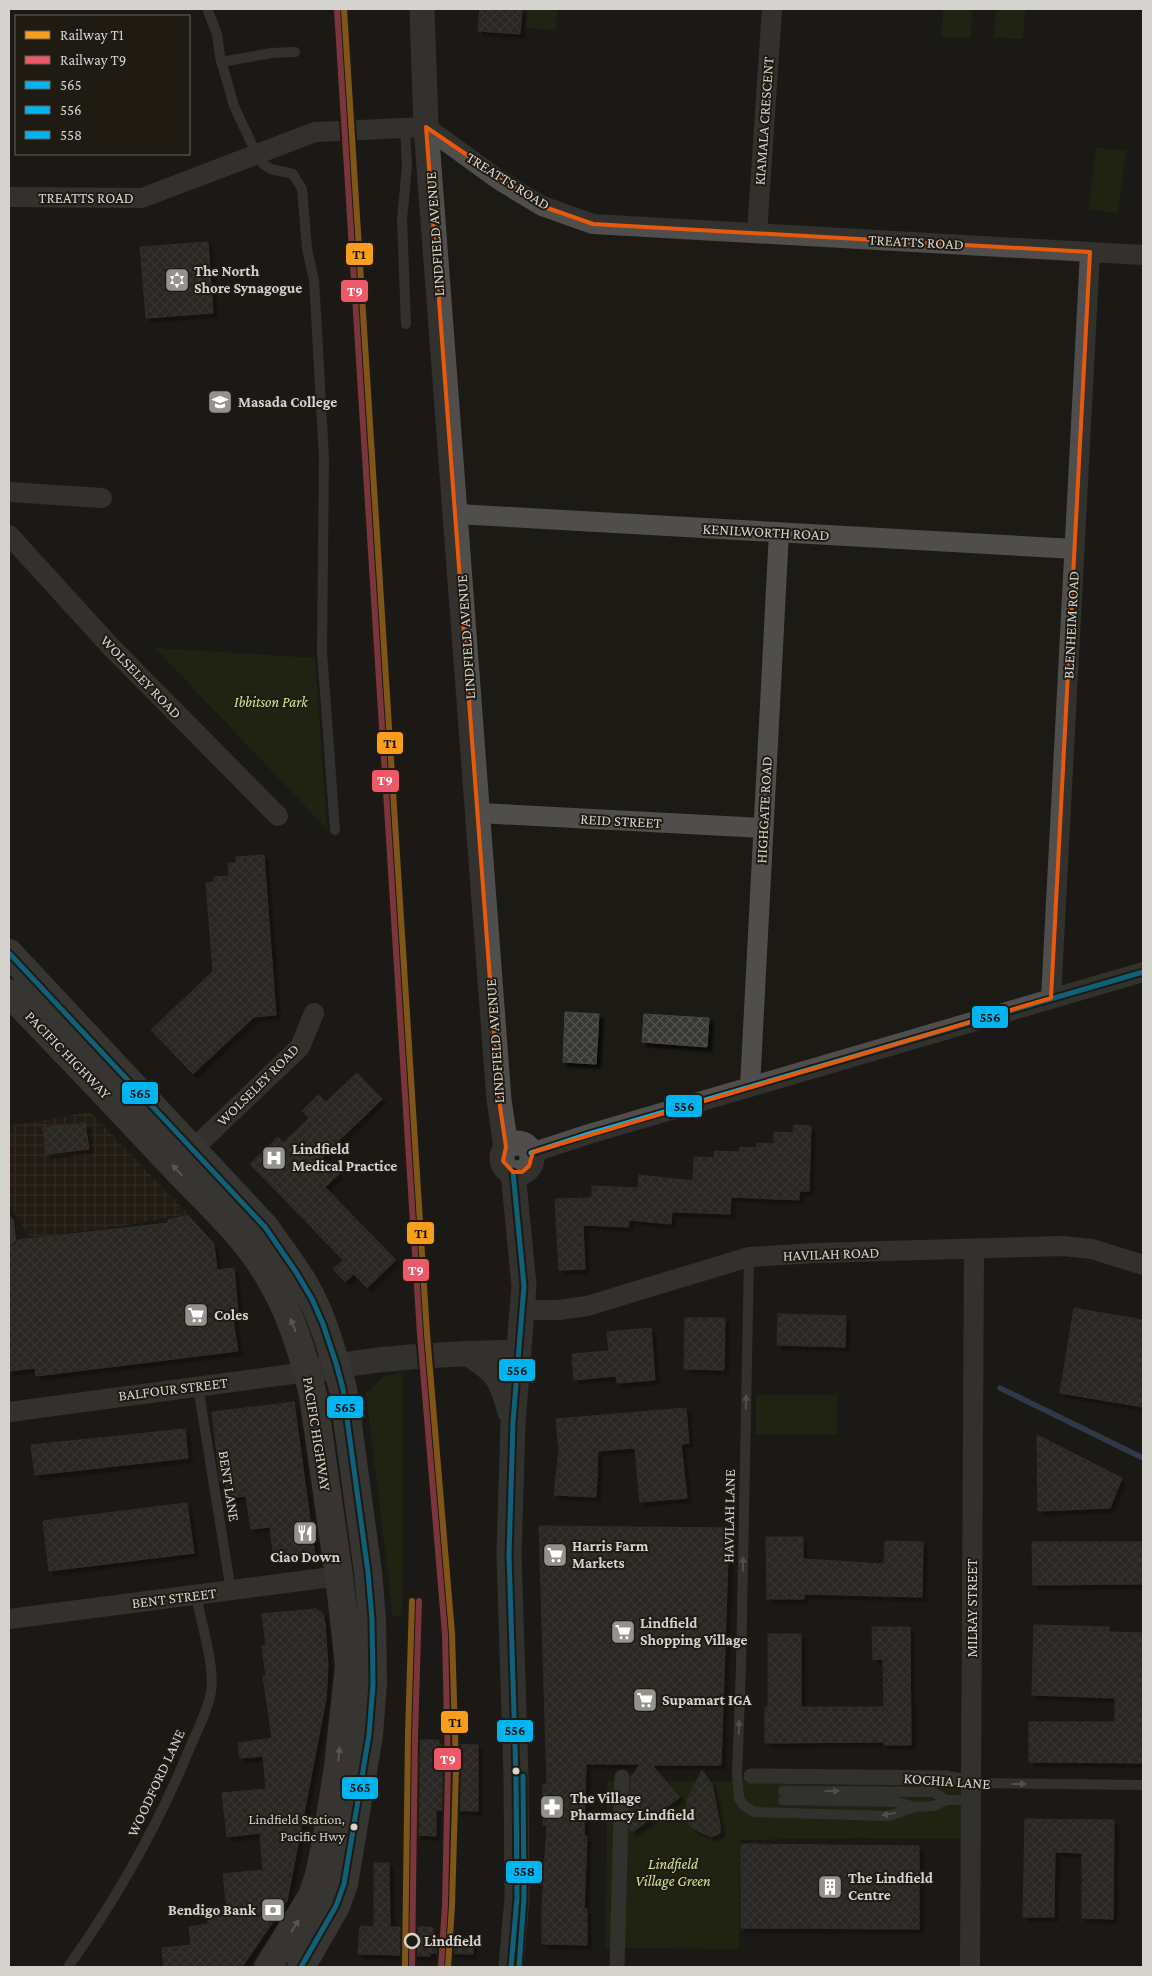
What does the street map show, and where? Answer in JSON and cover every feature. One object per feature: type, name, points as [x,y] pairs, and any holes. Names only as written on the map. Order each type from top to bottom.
[{"type":"highway","name":"PACIFIC HIGHWAY","points":[[9,953],[265,1227],[292,1264],[319,1313],[336,1365],[343,1389],[368,1572],[372,1620],[373,1684],[369,1735],[344,1884],[336,1906],[308,1965]]},
{"type":"highway","name":"PACIFIC HIGHWAY","points":[[9,993],[196,1190],[258,1259],[269,1275],[293,1324],[307,1372],[313,1395],[339,1576],[349,1666],[338,1767],[326,1842],[312,1896],[268,1967]]},
{"type":"street","name":"LINDFIELD AVENUE","points":[[422,9],[409,128],[457,514],[499,1100],[506,1148]]},
{"type":"street","name":"KIAMALA CRESCENT","points":[[757,233],[772,9]]},
{"type":"street","name":"TREATTS ROAD","points":[[9,197],[142,198],[315,132],[409,128],[542,206],[593,224],[1143,255]]},
{"type":"street","name":"BLENHEIM ROAD","points":[[1051,998],[1090,252]]},
{"type":"street","points":[[9,492],[102,498]]},
{"type":"street","name":"KENILWORTH ROAD","points":[[457,514],[1075,549]]},
{"type":"street","name":"HIGHGATE ROAD","points":[[750,1087],[779,532]]},
{"type":"street","name":"WOLSELEY ROAD","points":[[9,535],[112,648],[278,816]]},
{"type":"street","name":"REID STREET","points":[[479,814],[763,828]]},
{"type":"street","points":[[531,1153],[589,1134],[1143,972]]},
{"type":"street","name":"WOLSELEY ROAD","points":[[192,1150],[300,1047],[314,1013]]},
{"type":"street","points":[[511,1967],[517,1898],[516,1776],[509,1555],[513,1422],[523,1310],[523,1265],[512,1172],[505,1166],[502,1156],[506,1148],[518,1143],[526,1146],[531,1153],[531,1162],[526,1170],[512,1172]]},
{"type":"street","name":"HAVILAH ROAD","points":[[523,1310],[560,1310],[581,1307],[748,1257],[815,1253],[1063,1246],[1092,1250],[1143,1265]]},
{"type":"street","name":"MILRAY STREET","points":[[970,1967],[974,1249]]},
{"type":"street","points":[[336,1365],[391,1358],[519,1352]]},
{"type":"street","points":[[466,1353],[486,1365],[493,1372],[505,1394],[513,1422]]},
{"type":"street","name":"BALFOUR STREET","points":[[9,1412],[307,1372],[336,1365]]},
{"type":"street","name":"BENT STREET","points":[[9,1620],[339,1576]]},
{"type":"street","name":"KOCHIA LANE","points":[[744,1776],[946,1778],[970,1791]]},
{"type":"street","points":[[617,1967],[622,1777]]},
{"type":"lane","points":[[208,10],[217,34],[221,62],[234,106],[256,153],[264,165],[271,169],[293,174],[302,190],[307,249],[314,280],[324,458],[322,652],[336,830]]},
{"type":"lane","points":[[221,62],[272,53],[295,52]]},
{"type":"lane","points":[[406,324],[402,220],[409,128]]},
{"type":"lane","points":[[9,1222],[11,1239]]},
{"type":"lane","name":"HAVILAH LANE","points":[[748,1257],[741,1658],[744,1776],[739,1798],[744,1806],[755,1812],[889,1816],[915,1807]]},
{"type":"lane","name":"BENT LANE","points":[[198,1386],[231,1591]]},
{"type":"lane","name":"WOODFORD LANE","points":[[68,1967],[117,1893],[149,1835],[181,1769],[208,1702],[212,1678],[196,1595]]},
{"type":"lane","name":"KOCHIA LANE","points":[[970,1791],[1143,1785]]},
{"type":"lane","points":[[946,1800],[933,1792],[783,1795],[897,1802],[915,1807],[934,1806],[970,1791]]},
{"type":"highlighted area","points":[[426,127],[542,206],[593,224],[1090,252],[1051,998],[533,1152],[529,1166],[522,1172],[513,1172],[503,1161],[506,1147],[499,1100]]},
{"type":"shaded area","points":[[90,1112],[188,1214],[128,1225],[30,1238],[9,1204],[9,1126]]},
{"type":"green space","points":[[527,9],[557,9],[556,30],[526,28]]},
{"type":"green space","points":[[943,9],[972,9],[971,38],[942,37]]},
{"type":"green space","points":[[996,9],[1025,9],[1023,39],[994,37]]},
{"type":"green space","points":[[1096,148],[1126,151],[1118,213],[1089,209]]},
{"type":"green space","name":"Ibbitson Park","points":[[155,648],[315,658],[327,829]]},
{"type":"green space","points":[[403,1373],[402,1615],[393,1617],[366,1393],[384,1376]]},
{"type":"green space","points":[[756,1395],[837,1395],[837,1434],[756,1434]]},
{"type":"green space","name":"Lindfield Village Green","points":[[607,1781],[971,1783],[970,1839],[740,1840],[739,1949],[606,1948]]},
{"type":"building","points":[[480,9],[522,9],[520,34],[478,31]]},
{"type":"building","name":"The North Shore Synagogue","points":[[208,242],[213,313],[146,318],[140,247]]},
{"type":"building","points":[[264,855],[276,1015],[254,1017],[193,1074],[151,1030],[213,971],[206,883],[214,882],[214,877],[229,876],[228,863],[236,863],[236,857]]},
{"type":"building","points":[[565,1012],[599,1014],[596,1064],[563,1062]]},
{"type":"building","points":[[644,1014],[709,1018],[707,1047],[642,1042]]},
{"type":"building","points":[[357,1073],[382,1099],[322,1157],[339,1174],[325,1187],[396,1260],[367,1288],[354,1274],[345,1282],[333,1269],[343,1260],[250,1164],[278,1137],[283,1143],[309,1118],[302,1111],[318,1095],[326,1102]]},
{"type":"building","points":[[85,1123],[89,1149],[47,1154],[43,1128]]},
{"type":"building","points":[[794,1125],[811,1126],[809,1191],[799,1191],[799,1200],[731,1197],[730,1214],[672,1212],[671,1224],[629,1220],[628,1227],[583,1225],[585,1269],[559,1270],[555,1199],[592,1198],[592,1186],[638,1188],[639,1175],[693,1181],[694,1157],[714,1158],[714,1151],[739,1152],[740,1147],[756,1148],[757,1143],[774,1144],[774,1132],[793,1133]]},
{"type":"building","points":[[188,1215],[214,1244],[217,1270],[234,1268],[238,1312],[232,1314],[238,1351],[36,1376],[35,1368],[9,1371],[9,1245],[15,1245],[18,1240],[168,1223],[168,1220]]},
{"type":"building","points":[[1074,1308],[1143,1320],[1143,1407],[1060,1393]]},
{"type":"building","points":[[778,1314],[846,1316],[845,1347],[777,1345]]},
{"type":"building","points":[[685,1318],[725,1318],[724,1370],[684,1369]]},
{"type":"building","points":[[651,1328],[655,1380],[617,1383],[616,1376],[574,1380],[572,1354],[609,1351],[607,1332]]},
{"type":"building","points":[[294,1402],[315,1555],[274,1560],[270,1527],[251,1529],[246,1496],[227,1498],[225,1480],[220,1481],[212,1412]]},
{"type":"building","points":[[686,1408],[689,1443],[681,1444],[687,1498],[640,1502],[635,1448],[598,1451],[596,1497],[554,1495],[559,1450],[556,1419]]},
{"type":"building","points":[[185,1429],[188,1458],[35,1475],[31,1445]]},
{"type":"building","points":[[1037,1435],[1122,1478],[1110,1508],[1038,1511]]},
{"type":"building","points":[[187,1503],[194,1553],[49,1571],[43,1521]]},
{"type":"building","points":[[539,1526],[729,1528],[721,1765],[652,1765],[680,1797],[634,1831],[630,1830],[631,1777],[640,1764],[586,1764],[584,1836],[587,1836],[584,1909],[587,1909],[587,1945],[542,1944],[542,1908],[547,1825],[543,1825],[543,1784],[547,1784]]},
{"type":"building","points":[[766,1537],[803,1537],[803,1559],[884,1564],[885,1541],[923,1542],[922,1597],[804,1594],[804,1599],[767,1599]]},
{"type":"building","points":[[1032,1542],[1143,1542],[1143,1584],[1033,1585]]},
{"type":"building","points":[[316,1609],[323,1614],[325,1623],[328,1666],[326,1699],[287,1901],[242,1967],[164,1967],[162,1948],[191,1945],[189,1927],[208,1924],[207,1912],[227,1910],[223,1874],[263,1870],[260,1833],[227,1837],[222,1793],[266,1789],[263,1756],[240,1758],[238,1743],[272,1738],[263,1676],[266,1676],[262,1646],[266,1645],[262,1614]]},
{"type":"building","points":[[1034,1625],[1109,1627],[1109,1632],[1143,1633],[1143,1763],[1029,1762],[1029,1722],[1115,1722],[1115,1698],[1032,1695]]},
{"type":"building","points":[[872,1627],[910,1627],[911,1745],[884,1745],[884,1742],[765,1743],[765,1707],[768,1707],[768,1634],[801,1634],[801,1707],[884,1707],[883,1659],[873,1660]]},
{"type":"building","points":[[413,1740],[439,1740],[439,1744],[478,1745],[478,1811],[436,1810],[436,1836],[416,1835],[416,1811],[412,1811]]},
{"type":"building","points":[[702,1770],[712,1784],[720,1825],[720,1833],[711,1837],[692,1828],[687,1821],[687,1800]]},
{"type":"building","points":[[1025,1819],[1114,1820],[1113,1919],[1082,1918],[1082,1853],[1055,1852],[1054,1917],[1023,1917]]},
{"type":"building","name":"The Lindfield Centre","points":[[741,1844],[919,1846],[919,1929],[741,1928]]},
{"type":"building","points":[[374,1863],[389,1863],[390,1927],[427,1927],[433,1928],[433,1937],[473,1938],[473,1954],[430,1953],[430,1956],[358,1954],[360,1926],[374,1927]]},
{"type":"waterway","points":[[1000,1388],[1143,1458]]},
{"type":"rail line","name":"T9","points":[[337,9],[420,1334],[445,1634],[448,1768],[445,1905],[441,1967]]},
{"type":"rail line","name":"T1","points":[[344,9],[427,1334],[452,1634],[456,1768],[452,1905],[448,1967]]},
{"type":"rail line","name":"T1","points":[[405,1967],[412,1601]]},
{"type":"rail line","name":"T9","points":[[412,1967],[419,1601]]},
{"type":"transit line","name":"565","points":[[9,953],[265,1227],[312,1299],[323,1324],[336,1363],[343,1389],[368,1572],[372,1620],[373,1684],[369,1735],[344,1884],[336,1906],[301,1967]]},
{"type":"transit line","name":"556","points":[[531,1153],[589,1134],[1143,972]]},
{"type":"transit line","name":"556","points":[[511,1967],[517,1898],[516,1776],[509,1555],[513,1422],[524,1286],[513,1172]]},
{"type":"transit line","name":"558","points":[[519,1967],[524,1898],[523,1776]]},
{"type":"place","name":"The North Shore Synagogue","points":[[177,280]]},
{"type":"place","name":"Masada College","points":[[220,402]]},
{"type":"place","name":"Lindfield Medical Practice","points":[[274,1158]]},
{"type":"place","name":"Coles","points":[[196,1315]]},
{"type":"place","name":"Ciao Down","points":[[305,1533]]},
{"type":"place","name":"Harris Farm Markets","points":[[555,1555]]},
{"type":"place","name":"Lindfield Shopping Village","points":[[623,1632]]},
{"type":"place","name":"Supamart IGA","points":[[645,1700]]},
{"type":"place","name":"The Village Pharmacy Lindfield","points":[[552,1807]]},
{"type":"place","name":"Lindfield Station, Pacific Hwy","points":[[354,1827]]},
{"type":"place","name":"The Lindfield Centre","points":[[830,1887]]},
{"type":"place","name":"Bendigo Bank","points":[[273,1910]]},
{"type":"place","name":"Lindfield","points":[[412,1941]]}]
